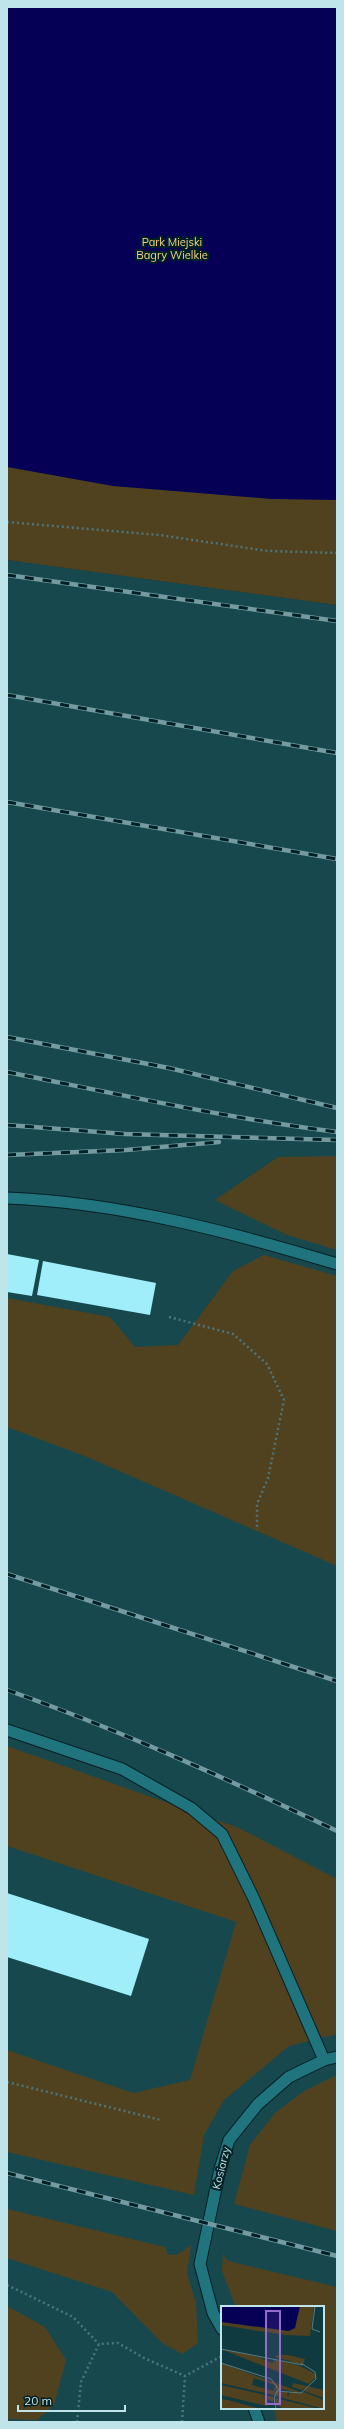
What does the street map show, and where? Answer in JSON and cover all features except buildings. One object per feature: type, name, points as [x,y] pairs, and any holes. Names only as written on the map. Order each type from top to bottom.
[{"type":"lane","points":[[7,1198],[102,1208],[167,1220],[285,1248],[337,1264]]},
{"type":"lane","points":[[7,1730],[122,1769],[191,1808],[222,1834],[254,1899],[324,2060]]},
{"type":"lane","name":"Kosiarzy","points":[[221,2327],[213,2314],[200,2264],[220,2169],[229,2140],[258,2104],[289,2077],[324,2060],[337,2057]]},
{"type":"lane","points":[[254,2409],[259,2422]]},
{"type":"path","points":[[7,522],[159,535],[268,551],[337,553]]},
{"type":"path","points":[[169,1317],[233,1334],[267,1364],[284,1400],[268,1478],[257,1504],[256,1530]]},
{"type":"path","points":[[7,2082],[160,2120]]},
{"type":"path","points":[[7,2285],[73,2317],[99,2344]]},
{"type":"path","points":[[99,2344],[118,2342],[144,2358],[185,2376]]},
{"type":"path","points":[[77,2422],[81,2382],[99,2344]]},
{"type":"path","points":[[185,2376],[221,2357]]},
{"type":"path","points":[[182,2422],[185,2376]]},
{"type":"shaded area","name":"Park Miejski Bagry Wielkie","points":[[7,7],[337,7],[337,500],[271,499],[113,486],[7,467]]},
{"type":"shaded area","points":[[7,560],[337,605],[337,2422],[7,2422]]},
{"type":"green space","name":"Park Miejski Bagry Wielkie","points":[[7,7],[337,7],[337,605],[7,560]]},
{"type":"green space","points":[[337,1156],[337,1250],[287,1235],[215,1200],[278,1157]]},
{"type":"green space","points":[[264,1255],[337,1276],[337,1566],[87,1457],[7,1427],[7,1298],[110,1317],[135,1347],[178,1345],[233,1271]]},
{"type":"green space","points":[[7,1746],[239,1828],[337,1879],[337,2034],[289,2046],[224,2100],[204,2135],[194,2195],[7,2152],[7,2050],[133,2093],[190,2080],[236,1922],[7,1846]]},
{"type":"green space","points":[[337,2075],[337,2231],[234,2204],[250,2145],[275,2113],[304,2091]]},
{"type":"green space","points":[[7,2209],[165,2247],[167,2254],[177,2255],[191,2245],[187,2274],[196,2303],[198,2343],[182,2354],[162,2343],[112,2292],[7,2258]]},
{"type":"green space","points":[[223,2253],[226,2259],[232,2262],[337,2287],[337,2422],[277,2422],[274,2409],[324,2409],[324,2306],[236,2306],[222,2271]]},
{"type":"green space","points":[[7,2306],[45,2327],[66,2360],[54,2405],[37,2420],[7,2419]]},
{"type":"railway","points":[[7,575],[337,621]]},
{"type":"railway","points":[[7,695],[337,753]]},
{"type":"railway","points":[[7,802],[337,859]]},
{"type":"railway","points":[[7,1037],[169,1068],[337,1108]]},
{"type":"railway","points":[[7,1072],[213,1113],[337,1132]]},
{"type":"railway","points":[[7,1125],[125,1134],[337,1140]]},
{"type":"railway","points":[[7,1155],[126,1150],[219,1142]]},
{"type":"railway","points":[[7,1574],[337,1681]]},
{"type":"railway","points":[[7,1690],[49,1705],[174,1756],[337,1831]]},
{"type":"railway","points":[[7,2173],[337,2256]]}]
